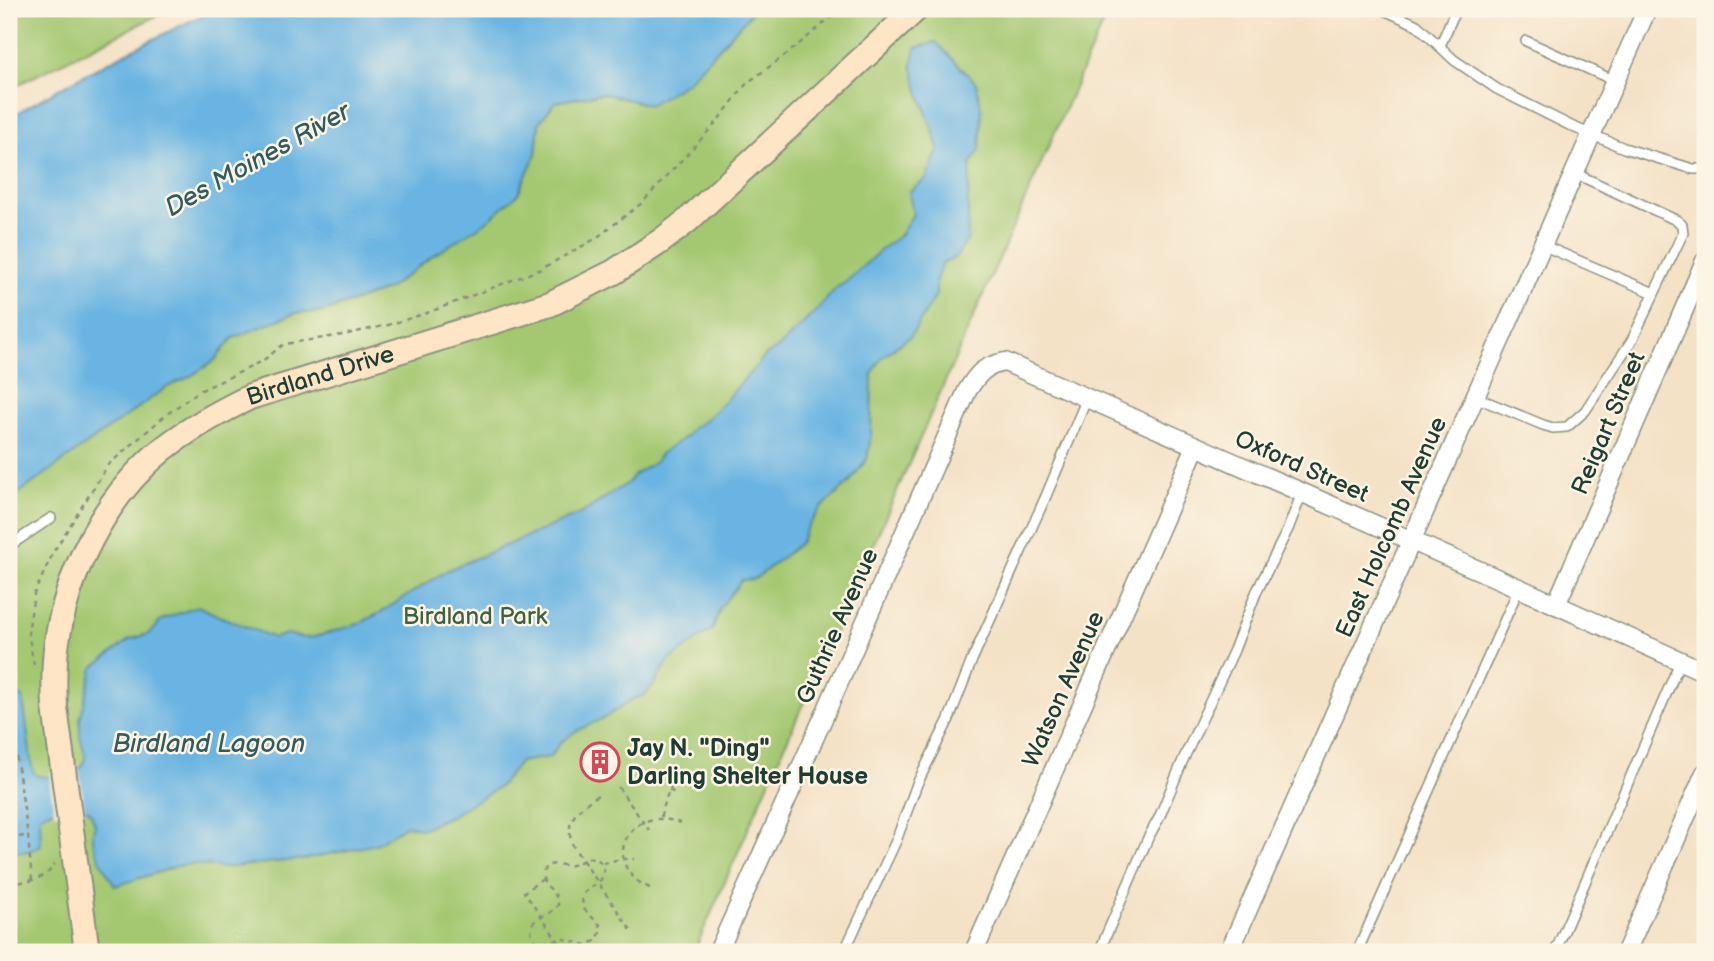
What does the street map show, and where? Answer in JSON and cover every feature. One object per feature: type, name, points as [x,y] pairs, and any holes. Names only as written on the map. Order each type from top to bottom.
[{"type":"street","name":"Birdland Drive","points":[[87,952],[54,680],[56,648],[71,586],[89,543],[117,499],[138,473],[189,430],[250,397],[550,304],[614,272],[687,220],[916,9]]},
{"type":"street","name":"East Holcomb Avenue","points":[[1229,952],[1647,9]]},
{"type":"street","name":"Reigart Street","points":[[1556,605],[1705,261]]},
{"type":"street","name":"Oxford Street","points":[[992,364],[1005,362],[1705,672]]},
{"type":"street","name":"Guthrie Avenue","points":[[718,952],[967,391],[977,374],[992,364]]},
{"type":"street","name":"Watson Avenue","points":[[974,952],[1196,446]]},
{"type":"street","points":[[1626,952],[1705,773]]},
{"type":"lane","points":[[1382,9],[1417,25],[1454,60],[1497,89],[1594,128],[1624,148],[1693,169],[1705,170]]},
{"type":"lane","points":[[1440,46],[1456,9]]},
{"type":"lane","points":[[1526,41],[1615,81]]},
{"type":"lane","points":[[1475,397],[1543,425],[1553,428],[1567,427],[1585,411],[1632,340],[1683,233],[1682,225],[1678,221],[1574,173]]},
{"type":"lane","points":[[1542,245],[1654,293]]},
{"type":"lane","points":[[844,952],[900,832],[917,784],[949,719],[972,660],[1087,398]]},
{"type":"lane","points":[[1099,952],[1302,493]]},
{"type":"lane","points":[[9,545],[51,518]]},
{"type":"lane","points":[[1357,952],[1519,588]]},
{"type":"lane","points":[[9,592],[9,598]]},
{"type":"lane","points":[[1555,952],[1680,662]]},
{"type":"path","points":[[9,710],[32,881]]},
{"type":"path","points":[[661,817],[662,808],[678,770],[687,774]]},
{"type":"path","points":[[618,787],[649,830]]},
{"type":"path","points":[[669,790],[678,794]]},
{"type":"path","points":[[598,795],[578,809],[570,822],[569,836],[574,848],[633,933]]},
{"type":"path","points":[[650,888],[632,877],[625,865],[623,859],[626,838],[643,821],[661,817],[680,823]]},
{"type":"path","points":[[9,838],[27,836]]},
{"type":"path","points":[[595,858],[602,863],[604,871],[598,883],[585,892],[582,900],[584,909],[600,925],[600,936],[584,945],[564,939],[540,942],[534,937],[531,928],[536,919],[553,912],[558,905],[556,894],[545,884],[543,873],[553,864],[571,865],[582,860],[595,858]]},
{"type":"path","points":[[602,863],[634,859]]},
{"type":"path","points":[[9,883],[32,881],[45,876],[56,861]]},
{"type":"path","points":[[543,879],[524,892],[565,951],[578,943]]},
{"type":"green space","points":[[9,9],[170,9],[9,89]]},
{"type":"green space","name":"Birdland Park","points":[[755,9],[1109,9],[694,952],[9,952],[9,500],[167,387],[214,361],[233,338],[295,313],[324,312],[388,289],[431,257],[536,154],[539,123],[555,102],[603,93],[649,105]]},
{"type":"water","name":"Des Moines River","points":[[216,9],[755,9],[687,82],[649,105],[603,93],[555,102],[539,123],[536,154],[518,194],[486,222],[431,257],[388,289],[324,312],[295,313],[233,338],[214,361],[167,387],[9,500],[9,118],[111,61]]},
{"type":"water","name":"Birdland Lagoon","points":[[936,42],[976,83],[982,112],[980,150],[971,163],[968,239],[956,257],[942,264],[936,280],[936,295],[911,336],[882,357],[872,374],[871,436],[867,459],[849,483],[820,509],[800,543],[755,579],[742,580],[720,608],[713,629],[669,661],[645,695],[576,731],[560,743],[550,757],[520,762],[499,787],[452,815],[422,829],[407,825],[376,844],[305,859],[222,868],[193,864],[178,866],[115,886],[95,848],[95,825],[90,811],[71,808],[57,809],[40,816],[39,847],[9,854],[9,695],[23,698],[34,773],[48,777],[79,769],[84,764],[85,755],[80,737],[80,719],[93,668],[129,640],[148,634],[161,620],[198,606],[274,638],[287,634],[314,637],[358,624],[448,570],[582,513],[629,482],[634,475],[655,462],[660,454],[685,437],[693,427],[703,422],[767,354],[777,349],[836,288],[900,235],[913,214],[909,192],[926,179],[939,148],[912,65],[916,48]]},
{"type":"pier","points":[[78,764],[85,812],[54,813],[49,773]]},
{"type":"place","name":"Jay N. \"Ding\" Darling Shelter House","points":[[600,762]]}]
